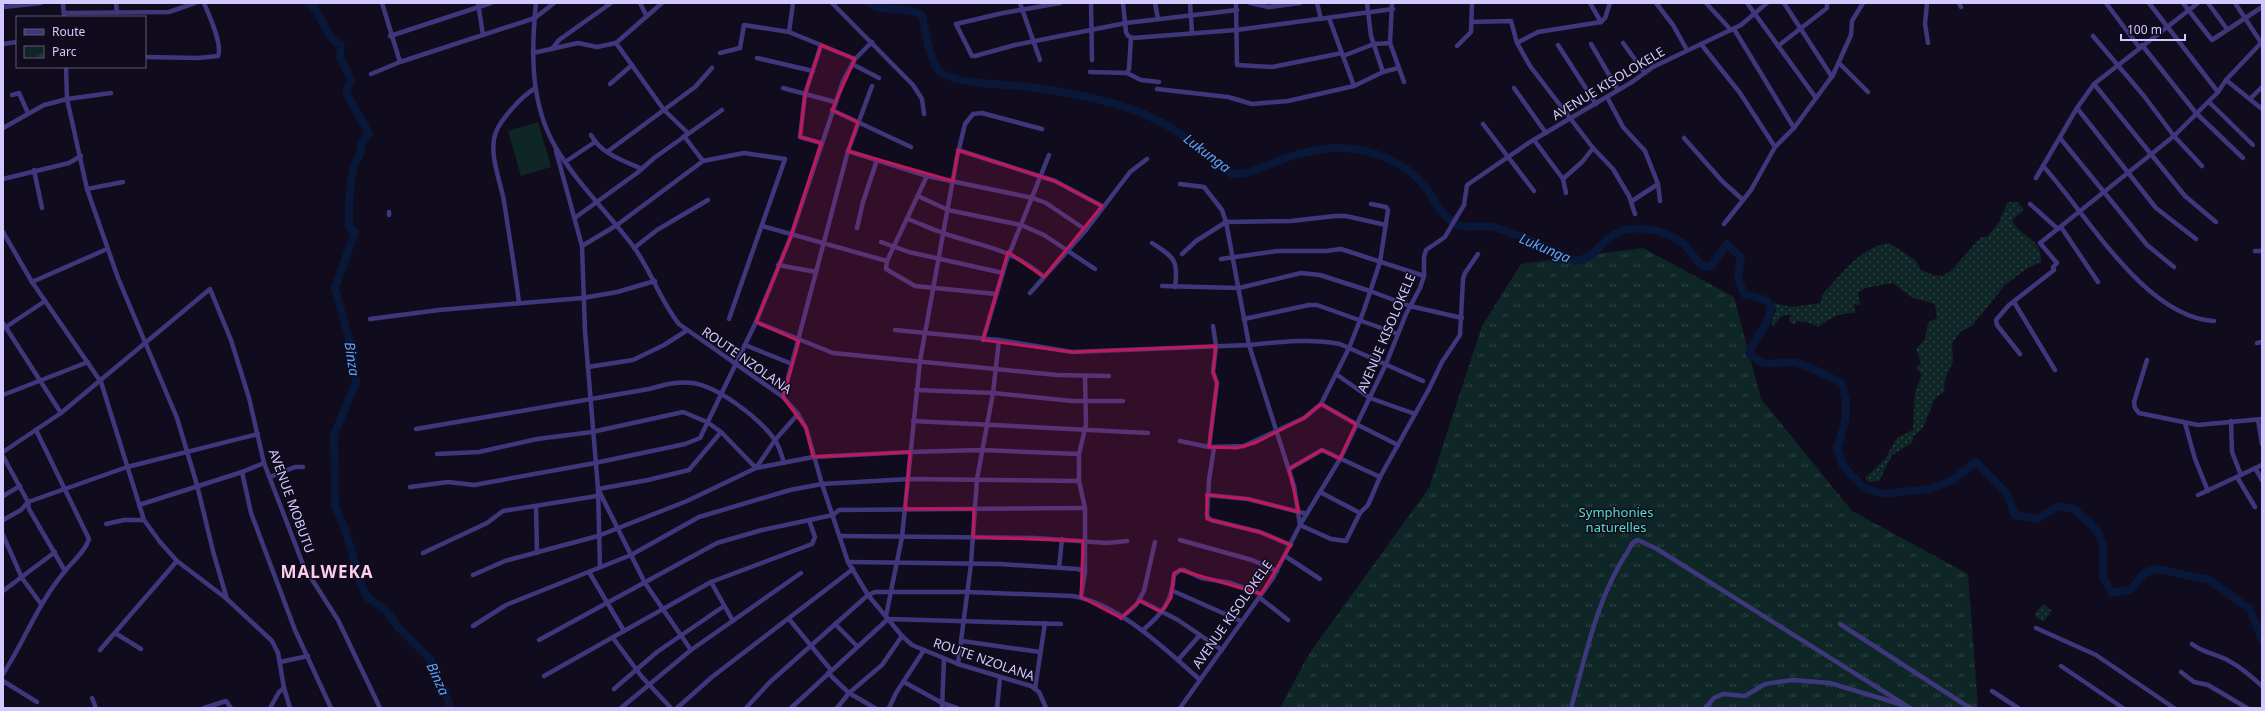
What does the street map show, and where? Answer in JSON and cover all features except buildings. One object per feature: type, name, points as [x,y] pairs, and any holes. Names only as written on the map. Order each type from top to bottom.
[{"type":"street","points":[[3,7],[41,3]]},
{"type":"street","points":[[63,3],[64,15],[117,13],[134,15],[169,12],[194,3]]},
{"type":"street","points":[[116,3],[117,13]]},
{"type":"street","points":[[179,3],[182,8]]},
{"type":"street","points":[[146,57],[198,58],[218,56],[220,52],[219,44],[204,3]]},
{"type":"street","points":[[383,3],[390,36],[400,62]]},
{"type":"street","points":[[390,36],[478,5],[491,3]]},
{"type":"street","name":"ROUTE NZOLANA","points":[[536,3],[533,53],[534,89],[540,111],[555,147],[565,162],[634,248],[655,281],[671,314],[686,331],[783,397],[798,414],[806,428],[813,457],[848,562],[868,595],[902,636],[912,645],[944,659],[1035,689],[1042,696],[1046,708]]},
{"type":"street","points":[[371,74],[400,62],[535,18],[554,3]]},
{"type":"street","points":[[552,50],[559,40],[611,3]]},
{"type":"street","points":[[640,3],[646,15]]},
{"type":"street","points":[[533,53],[578,43],[597,47],[616,44],[646,15],[662,3]]},
{"type":"street","points":[[789,32],[793,3]]},
{"type":"street","points":[[832,3],[913,85],[922,100],[924,114]]},
{"type":"street","points":[[1020,3],[1021,10],[1040,60]]},
{"type":"street","points":[[1060,3],[956,24],[972,56],[975,56],[1033,41],[1126,23],[1237,10]]},
{"type":"street","points":[[1091,3],[1093,29],[1092,60]]},
{"type":"street","points":[[1123,3],[1126,32],[1131,37],[1236,30],[1393,9]]},
{"type":"street","points":[[1155,3],[1158,19]]},
{"type":"street","points":[[1190,3],[1192,15],[1192,34]]},
{"type":"street","points":[[1236,3],[1237,65],[1272,67],[1343,54],[1374,44],[1390,43]]},
{"type":"street","points":[[1250,3],[1269,7],[1300,3]]},
{"type":"street","points":[[1317,3],[1321,19]]},
{"type":"street","points":[[1367,3],[1370,12],[1374,44],[1383,72]]},
{"type":"street","points":[[1392,3],[1393,9],[1390,43],[1404,82]]},
{"type":"street","points":[[1457,46],[1470,35],[1472,3]]},
{"type":"street","points":[[1590,3],[1601,22]]},
{"type":"street","points":[[1517,43],[1538,32],[1601,22],[1605,18],[1610,3]]},
{"type":"street","points":[[1656,3],[1673,25],[1687,50]]},
{"type":"street","points":[[1706,3],[1732,29],[1794,128]]},
{"type":"street","points":[[1747,3],[1756,13],[1816,98]]},
{"type":"street","name":"AVENUE KISOLOKELE","points":[[1180,708],[1199,679],[1222,650],[1277,571],[1300,525],[1340,459],[1386,364],[1424,276],[1424,257],[1426,250],[1444,237],[1454,223],[1464,204],[1467,185],[1534,140],[1596,104],[1645,73],[1687,50],[1732,29],[1756,13],[1767,3]]},
{"type":"street","points":[[1784,3],[1832,77]]},
{"type":"street","points":[[1778,46],[1801,30],[1827,8],[1827,3]]},
{"type":"street","points":[[1724,224],[1751,190],[1775,147],[1794,128],[1832,77],[1850,35],[1852,21],[1863,3]]},
{"type":"street","points":[[1927,3],[1925,24],[1928,43]]},
{"type":"street","points":[[2106,3],[2196,113],[2242,158]]},
{"type":"street","points":[[2149,3],[2218,92]]},
{"type":"street","points":[[2183,3],[2211,40],[2262,7]]},
{"type":"street","points":[[2036,178],[2076,108],[2094,84],[2116,65],[2198,3]]},
{"type":"street","points":[[2208,3],[2227,29]]},
{"type":"street","points":[[2020,354],[1996,322],[2009,305],[2054,270],[2053,267],[2057,263],[2040,243],[2129,174],[2174,136],[2209,102],[2226,80],[2262,44],[2243,18],[2235,3]]},
{"type":"street","points":[[478,5],[483,35]]},
{"type":"street","points":[[1329,18],[1354,86]]},
{"type":"street","points":[[1470,22],[1511,21],[1517,43],[1530,66],[1593,148],[1613,169],[1632,201],[1635,214]]},
{"type":"street","points":[[720,53],[740,48],[744,25],[789,32],[855,59]]},
{"type":"street","points":[[2092,36],[2144,96],[2174,136],[2202,166]]},
{"type":"street","points":[[1127,74],[1129,69],[1131,37]]},
{"type":"street","points":[[3,44],[16,42]]},
{"type":"street","points":[[410,486],[448,482],[474,485],[595,464],[696,440],[704,432],[707,422],[756,322],[791,236],[835,102],[855,59],[872,42]]},
{"type":"street","points":[[1623,43],[1645,73]]},
{"type":"street","points":[[616,44],[664,110],[686,135],[703,161]]},
{"type":"street","points":[[1591,44],[1618,90]]},
{"type":"street","points":[[1701,44],[1736,88],[1775,147]]},
{"type":"street","points":[[821,45],[806,94],[800,137],[821,143]]},
{"type":"street","points":[[1558,45],[1596,104]]},
{"type":"street","points":[[757,58],[813,71]]},
{"type":"street","points":[[1839,63],[1868,92]]},
{"type":"street","points":[[852,64],[879,78]]},
{"type":"street","points":[[610,84],[632,65]]},
{"type":"street","points":[[66,68],[67,99],[81,156],[87,189],[118,278],[146,343],[148,353],[164,385],[187,451],[214,555],[228,599]]},
{"type":"street","points":[[607,152],[695,87],[712,68]]},
{"type":"street","points":[[1157,89],[1221,96],[1252,104],[1288,101],[1354,86],[1383,72],[1398,68]]},
{"type":"street","points":[[1090,72],[1127,74],[1141,80],[1159,82]]},
{"type":"street","points":[[2226,80],[2262,109]]},
{"type":"street","points":[[2094,84],[2150,155],[2185,196],[2216,222]]},
{"type":"street","points":[[783,397],[848,151],[872,86]]},
{"type":"street","points":[[2250,99],[2262,87]]},
{"type":"street","points":[[783,88],[835,102]]},
{"type":"street","points":[[1514,88],[1546,133]]},
{"type":"street","points":[[519,303],[513,256],[495,158],[494,140],[500,124],[524,96],[534,89]]},
{"type":"street","points":[[12,95],[19,93],[28,113]]},
{"type":"street","points":[[3,128],[44,105],[67,99],[111,93]]},
{"type":"street","points":[[1607,97],[1623,127],[1644,152],[1658,184],[1660,201]]},
{"type":"street","points":[[2209,102],[2254,145]]},
{"type":"street","points":[[2076,108],[2156,208],[2196,239]]},
{"type":"street","points":[[576,217],[642,169],[654,158],[722,110]]},
{"type":"street","points":[[832,110],[911,147]]},
{"type":"street","points":[[791,708],[887,617],[902,537],[920,361],[958,150],[965,124],[973,114],[994,115],[1042,129]]},
{"type":"street","points":[[1483,124],[1534,191]]},
{"type":"street","points":[[591,135],[595,142],[607,152],[642,169]]},
{"type":"street","points":[[1684,138],[1722,181],[1743,200]]},
{"type":"street","points":[[2060,138],[2147,245],[2174,267]]},
{"type":"street","points":[[1534,140],[1563,179],[1566,193]]},
{"type":"street","points":[[565,162],[595,142]]},
{"type":"street","points":[[555,147],[576,217],[582,246],[592,432],[598,489],[598,536],[600,567]]},
{"type":"street","points":[[1563,179],[1580,164],[1593,148]]},
{"type":"street","points":[[958,150],[1040,176],[1069,187],[1102,206]]},
{"type":"street","points":[[848,151],[927,176],[1033,198],[1046,203],[1086,230]]},
{"type":"street","points":[[582,246],[617,225],[703,161],[744,153],[785,159],[729,319]]},
{"type":"street","points":[[983,340],[1009,253],[1033,198],[1049,155]]},
{"type":"street","points":[[3,179],[69,162],[81,156]]},
{"type":"street","points":[[1030,293],[1066,250],[1086,230],[1102,206],[1130,172],[1147,158]]},
{"type":"street","points":[[857,228],[863,202],[877,160]]},
{"type":"street","points":[[2043,166],[2065,190],[2080,212],[2122,264],[2150,291],[2189,316],[2214,321]]},
{"type":"street","points":[[34,170],[42,208]]},
{"type":"street","points":[[927,176],[887,261],[886,269],[910,285],[996,294]]},
{"type":"street","points":[[87,189],[123,182]]},
{"type":"street","points":[[1180,184],[1204,187],[1217,202],[1226,222],[1249,345],[1289,469],[1299,512],[1300,525],[1331,538],[1346,541],[1360,513],[1368,505],[1380,477],[1442,362],[1460,335],[1463,279],[1465,273],[1478,254]]},
{"type":"street","points":[[1632,201],[1658,184]]},
{"type":"street","points":[[918,196],[948,210],[1021,225],[1044,235],[1094,269]]},
{"type":"street","points":[[634,248],[657,230],[708,200]]},
{"type":"street","points":[[1180,441],[1211,448],[1244,446],[1304,418],[1320,404],[1349,348],[1380,262],[1387,208],[1371,204]]},
{"type":"street","points":[[2030,204],[2059,228],[2098,282]]},
{"type":"street","points":[[1182,254],[1196,241],[1226,222],[1291,221],[1346,216],[1386,225]]},
{"type":"street","points":[[908,218],[943,233],[1009,253],[1027,262],[1044,277]]},
{"type":"street","points":[[762,226],[823,245],[887,261]]},
{"type":"street","points":[[3,232],[45,302],[101,382],[144,520],[160,542],[177,561],[228,599],[266,633],[276,647],[284,688],[290,708]]},
{"type":"street","points":[[881,242],[909,252],[1003,274]]},
{"type":"street","points":[[1152,243],[1168,254],[1176,262],[1178,270],[1175,287]]},
{"type":"street","points":[[1221,258],[1277,251],[1326,251],[1341,248],[1424,276]]},
{"type":"street","points":[[32,282],[107,249]]},
{"type":"street","points":[[2255,251],[2262,251]]},
{"type":"street","points":[[778,265],[816,272]]},
{"type":"street","points":[[1162,286],[1239,288],[1300,273],[1320,275],[1370,290],[1410,306],[1462,318]]},
{"type":"street","points":[[370,319],[439,310],[584,298],[617,292],[655,281]]},
{"type":"street","name":"AVENUE MOBUTU","points":[[146,343],[210,289],[231,340],[258,434],[264,463],[308,577],[338,620],[380,708]]},
{"type":"street","points":[[45,302],[4,327],[41,379],[61,413]]},
{"type":"street","points":[[2014,302],[2055,370]]},
{"type":"street","points":[[1244,318],[1310,305],[1317,305],[1360,319],[1398,334]]},
{"type":"street","points":[[756,322],[833,354],[996,369],[1085,376],[1109,376]]},
{"type":"street","points":[[1213,326],[1216,346],[1213,372],[1217,383],[1206,512],[1209,519],[1260,532],[1291,545]]},
{"type":"street","points":[[895,330],[983,340],[999,340],[1072,352],[1249,345],[1275,342],[1330,342],[1349,348],[1423,381]]},
{"type":"street","points":[[588,367],[634,360],[664,345],[686,331]]},
{"type":"street","points":[[958,664],[962,641],[973,537],[977,479],[993,393],[999,340]]},
{"type":"street","points":[[3,452],[61,413],[101,382],[146,343]]},
{"type":"street","points":[[745,345],[792,364]]},
{"type":"street","points":[[2147,360],[2134,402],[2137,412],[2143,415],[2185,423],[2209,425],[2231,421],[2260,420],[2262,444]]},
{"type":"street","points":[[3,395],[88,362]]},
{"type":"street","points":[[1336,374],[1370,398],[1415,414]]},
{"type":"street","points":[[1081,597],[1085,572],[1085,508],[1079,481],[1080,454],[1086,425],[1084,401],[1085,376]]},
{"type":"street","points":[[416,429],[679,383],[704,386],[735,402],[776,440],[784,463]]},
{"type":"street","points":[[916,390],[993,393],[1084,401],[1123,401]]},
{"type":"street","points":[[1320,404],[1398,445]]},
{"type":"street","points":[[437,454],[479,452],[537,439],[592,432],[683,412],[707,422],[721,432],[756,468]]},
{"type":"street","points":[[756,468],[776,440],[798,414]]},
{"type":"street","points":[[913,421],[987,423],[1084,431],[1148,432]]},
{"type":"street","points":[[2231,421],[2232,452],[2239,476],[2255,507]]},
{"type":"street","points":[[2185,423],[2195,459],[2208,491]]},
{"type":"street","points":[[3,674],[41,604],[65,571],[83,551],[89,539],[36,430]]},
{"type":"street","points":[[598,489],[648,480],[689,470],[721,432]]},
{"type":"street","points":[[3,520],[21,510],[28,502],[63,488],[127,467],[258,434]]},
{"type":"street","points":[[473,575],[499,563],[598,536],[687,501],[756,468],[813,457],[910,452],[982,450],[1080,454]]},
{"type":"street","points":[[1289,469],[1322,450],[1380,477]]},
{"type":"street","points":[[3,456],[28,502],[29,508],[65,571]]},
{"type":"street","points":[[139,505],[197,485],[242,472],[264,463]]},
{"type":"street","points":[[2198,495],[2262,465]]},
{"type":"street","points":[[270,477],[295,467],[303,467]]},
{"type":"street","points":[[2255,468],[2262,480]]},
{"type":"street","points":[[242,472],[252,514],[295,630],[331,708]]},
{"type":"street","points":[[473,626],[506,605],[631,555],[699,517],[772,495],[822,484],[909,479],[1079,481]]},
{"type":"street","points":[[3,496],[20,486]]},
{"type":"street","points":[[598,489],[645,583],[691,650]]},
{"type":"street","points":[[1320,492],[1360,513]]},
{"type":"street","points":[[1207,495],[1248,498],[1307,514]]},
{"type":"street","points":[[423,553],[487,523],[503,511],[536,507],[597,496]]},
{"type":"street","points":[[536,507],[537,553]]},
{"type":"street","points":[[539,640],[699,552],[731,537],[833,514],[839,510],[1085,508]]},
{"type":"street","points":[[106,524],[124,520],[144,520]]},
{"type":"street","points":[[544,676],[711,582],[812,544],[815,537],[809,520]]},
{"type":"street","points":[[3,535],[22,578],[41,604]]},
{"type":"street","points":[[840,536],[1062,539],[1107,543],[1127,541]]},
{"type":"street","points":[[1059,568],[1062,539]]},
{"type":"street","points":[[1180,540],[1252,560],[1277,571]]},
{"type":"street","points":[[1571,708],[1603,597],[1622,559],[1632,543],[1638,540],[1657,549],[1907,707]]},
{"type":"street","points":[[1121,618],[1139,600],[1144,591],[1155,542]]},
{"type":"street","points":[[3,591],[55,552]]},
{"type":"street","points":[[1285,556],[1320,579]]},
{"type":"street","points":[[100,650],[177,561]]},
{"type":"street","points":[[848,562],[970,564],[1059,568],[1085,572]]},
{"type":"street","points":[[677,708],[712,677],[853,570]]},
{"type":"street","points":[[1143,630],[1161,612],[1173,591],[1174,575],[1180,570],[1184,570],[1201,578],[1231,583],[1260,596],[1288,620]]},
{"type":"street","points":[[589,572],[624,631]]},
{"type":"street","points":[[621,708],[691,650],[801,573]]},
{"type":"street","points":[[711,582],[733,621]]},
{"type":"street","points":[[1173,591],[1242,622]]},
{"type":"street","points":[[746,708],[770,682],[873,592],[967,592],[1088,598],[1143,630],[1199,679]]},
{"type":"street","points":[[1139,600],[1178,620],[1222,650]]},
{"type":"street","points":[[614,688],[636,668],[680,635],[724,606]]},
{"type":"street","points":[[887,617],[1061,624]]},
{"type":"street","points":[[789,619],[830,672],[849,693],[875,708]]},
{"type":"street","points":[[1035,689],[1045,623]]},
{"type":"street","points":[[835,624],[857,646]]},
{"type":"street","points":[[1840,624],[1970,708]]},
{"type":"street","points":[[2036,628],[2096,655],[2174,708]]},
{"type":"street","points":[[115,633],[140,649]]},
{"type":"street","points":[[1178,660],[1200,635]]},
{"type":"street","points":[[837,708],[849,693],[882,665],[902,636]]},
{"type":"street","points":[[613,638],[648,685],[670,708]]},
{"type":"street","points":[[962,641],[1040,652]]},
{"type":"street","points":[[2192,644],[2200,650],[2217,655],[2239,666],[2262,686]]},
{"type":"street","points":[[889,708],[896,693],[924,650]]},
{"type":"street","points":[[280,662],[308,656]]},
{"type":"street","points":[[942,706],[944,659]]},
{"type":"street","points":[[2061,666],[2123,708]]},
{"type":"street","points":[[2181,672],[2194,682],[2208,685],[2240,706],[2247,708]]},
{"type":"street","points":[[997,708],[1000,678]]},
{"type":"street","points":[[1705,708],[1714,698],[1723,694],[1745,696],[1765,684],[1792,680],[1830,683],[1907,707]]},
{"type":"street","points":[[3,681],[37,702]]},
{"type":"street","points":[[904,682],[942,706],[957,708]]},
{"type":"street","points":[[270,708],[279,692],[284,688]]},
{"type":"street","points":[[1992,691],[2018,708]]},
{"type":"street","points":[[92,698],[96,708]]},
{"type":"street","points":[[204,708],[226,701],[231,708]]},
{"type":"highlighted area","points":[[821,45],[855,59],[832,110],[858,122],[848,151],[953,181],[958,150],[1055,181],[1102,206],[1044,277],[1008,252],[983,340],[1072,352],[1216,346],[1213,372],[1217,383],[1209,447],[1237,448],[1255,443],[1304,418],[1321,404],[1356,424],[1340,459],[1322,450],[1289,469],[1299,512],[1248,499],[1207,495],[1207,519],[1260,532],[1291,545],[1261,594],[1180,570],[1174,573],[1171,598],[1161,612],[1140,601],[1121,618],[1081,597],[1083,541],[973,537],[974,509],[905,509],[910,452],[813,457],[806,428],[783,397],[799,341],[756,322],[791,236],[821,143],[800,137],[805,94]]},
{"type":"green space","points":[[538,122],[551,167],[521,176],[508,131]]},
{"type":"green space","points":[[2008,202],[2018,202],[2024,210],[2012,220],[2020,231],[2038,247],[2041,262],[2026,269],[2005,285],[1972,326],[1961,331],[1952,343],[1953,361],[1945,379],[1944,392],[1935,398],[1923,428],[1914,436],[1912,443],[1892,455],[1879,481],[1869,482],[1865,478],[1885,459],[1897,438],[1913,430],[1915,391],[1922,375],[1916,368],[1921,363],[1916,349],[1925,339],[1928,323],[1937,318],[1935,304],[1911,297],[1893,283],[1865,288],[1858,293],[1860,305],[1854,304],[1855,313],[1836,316],[1819,327],[1806,322],[1798,321],[1794,325],[1789,321],[1791,315],[1785,315],[1777,321],[1774,326],[1771,325],[1776,309],[1773,303],[1792,307],[1821,303],[1822,295],[1852,263],[1869,250],[1889,243],[1915,260],[1921,270],[1933,275],[1942,276],[1951,271],[1980,238],[1988,236],[1999,222]]},
{"type":"green space","name":"Symphonies naturelles","points":[[1643,248],[1734,297],[1761,399],[1852,511],[1968,574],[1978,708],[1280,708],[1309,654],[1429,488],[1482,326],[1521,264]]},
{"type":"green space","points":[[2043,604],[2052,611],[2043,622],[2034,615]]},
{"type":"waterway","name":"Binza","points":[[308,3],[317,12],[330,36],[341,45],[340,57],[351,80],[346,92],[369,134],[361,143],[360,153],[353,169],[349,205],[349,227],[355,232],[335,288],[351,346],[356,382],[334,435],[335,506],[345,529],[361,584],[368,598],[385,609],[398,627],[430,659],[440,686],[445,690],[450,708]]},
{"type":"waterway","name":"Lukunga","points":[[869,3],[881,8],[908,10],[922,15],[933,62],[940,72],[948,76],[970,82],[1029,87],[1067,93],[1127,108],[1163,123],[1179,133],[1218,165],[1232,174],[1246,173],[1286,158],[1318,150],[1331,148],[1361,150],[1396,162],[1416,176],[1424,185],[1444,215],[1454,223],[1464,227],[1487,226],[1503,230],[1535,242],[1576,261],[1589,256],[1613,235],[1621,231],[1637,228],[1655,230],[1678,240],[1703,267],[1711,266],[1727,244],[1741,257],[1738,278],[1744,294],[1766,300],[1771,307],[1768,319],[1749,353],[1761,362],[1772,364],[1782,362],[1796,363],[1820,372],[1842,384],[1846,399],[1846,418],[1837,448],[1843,466],[1864,488],[1884,494],[1929,489],[1951,481],[1976,462],[2007,494],[2015,515],[2037,519],[2058,506],[2074,509],[2097,530],[2103,546],[2103,577],[2112,593],[2130,590],[2146,572],[2158,569],[2209,580],[2250,609],[2262,640]]},
{"type":"district","name":"MALWEKA","points":[[327,572]]}]
